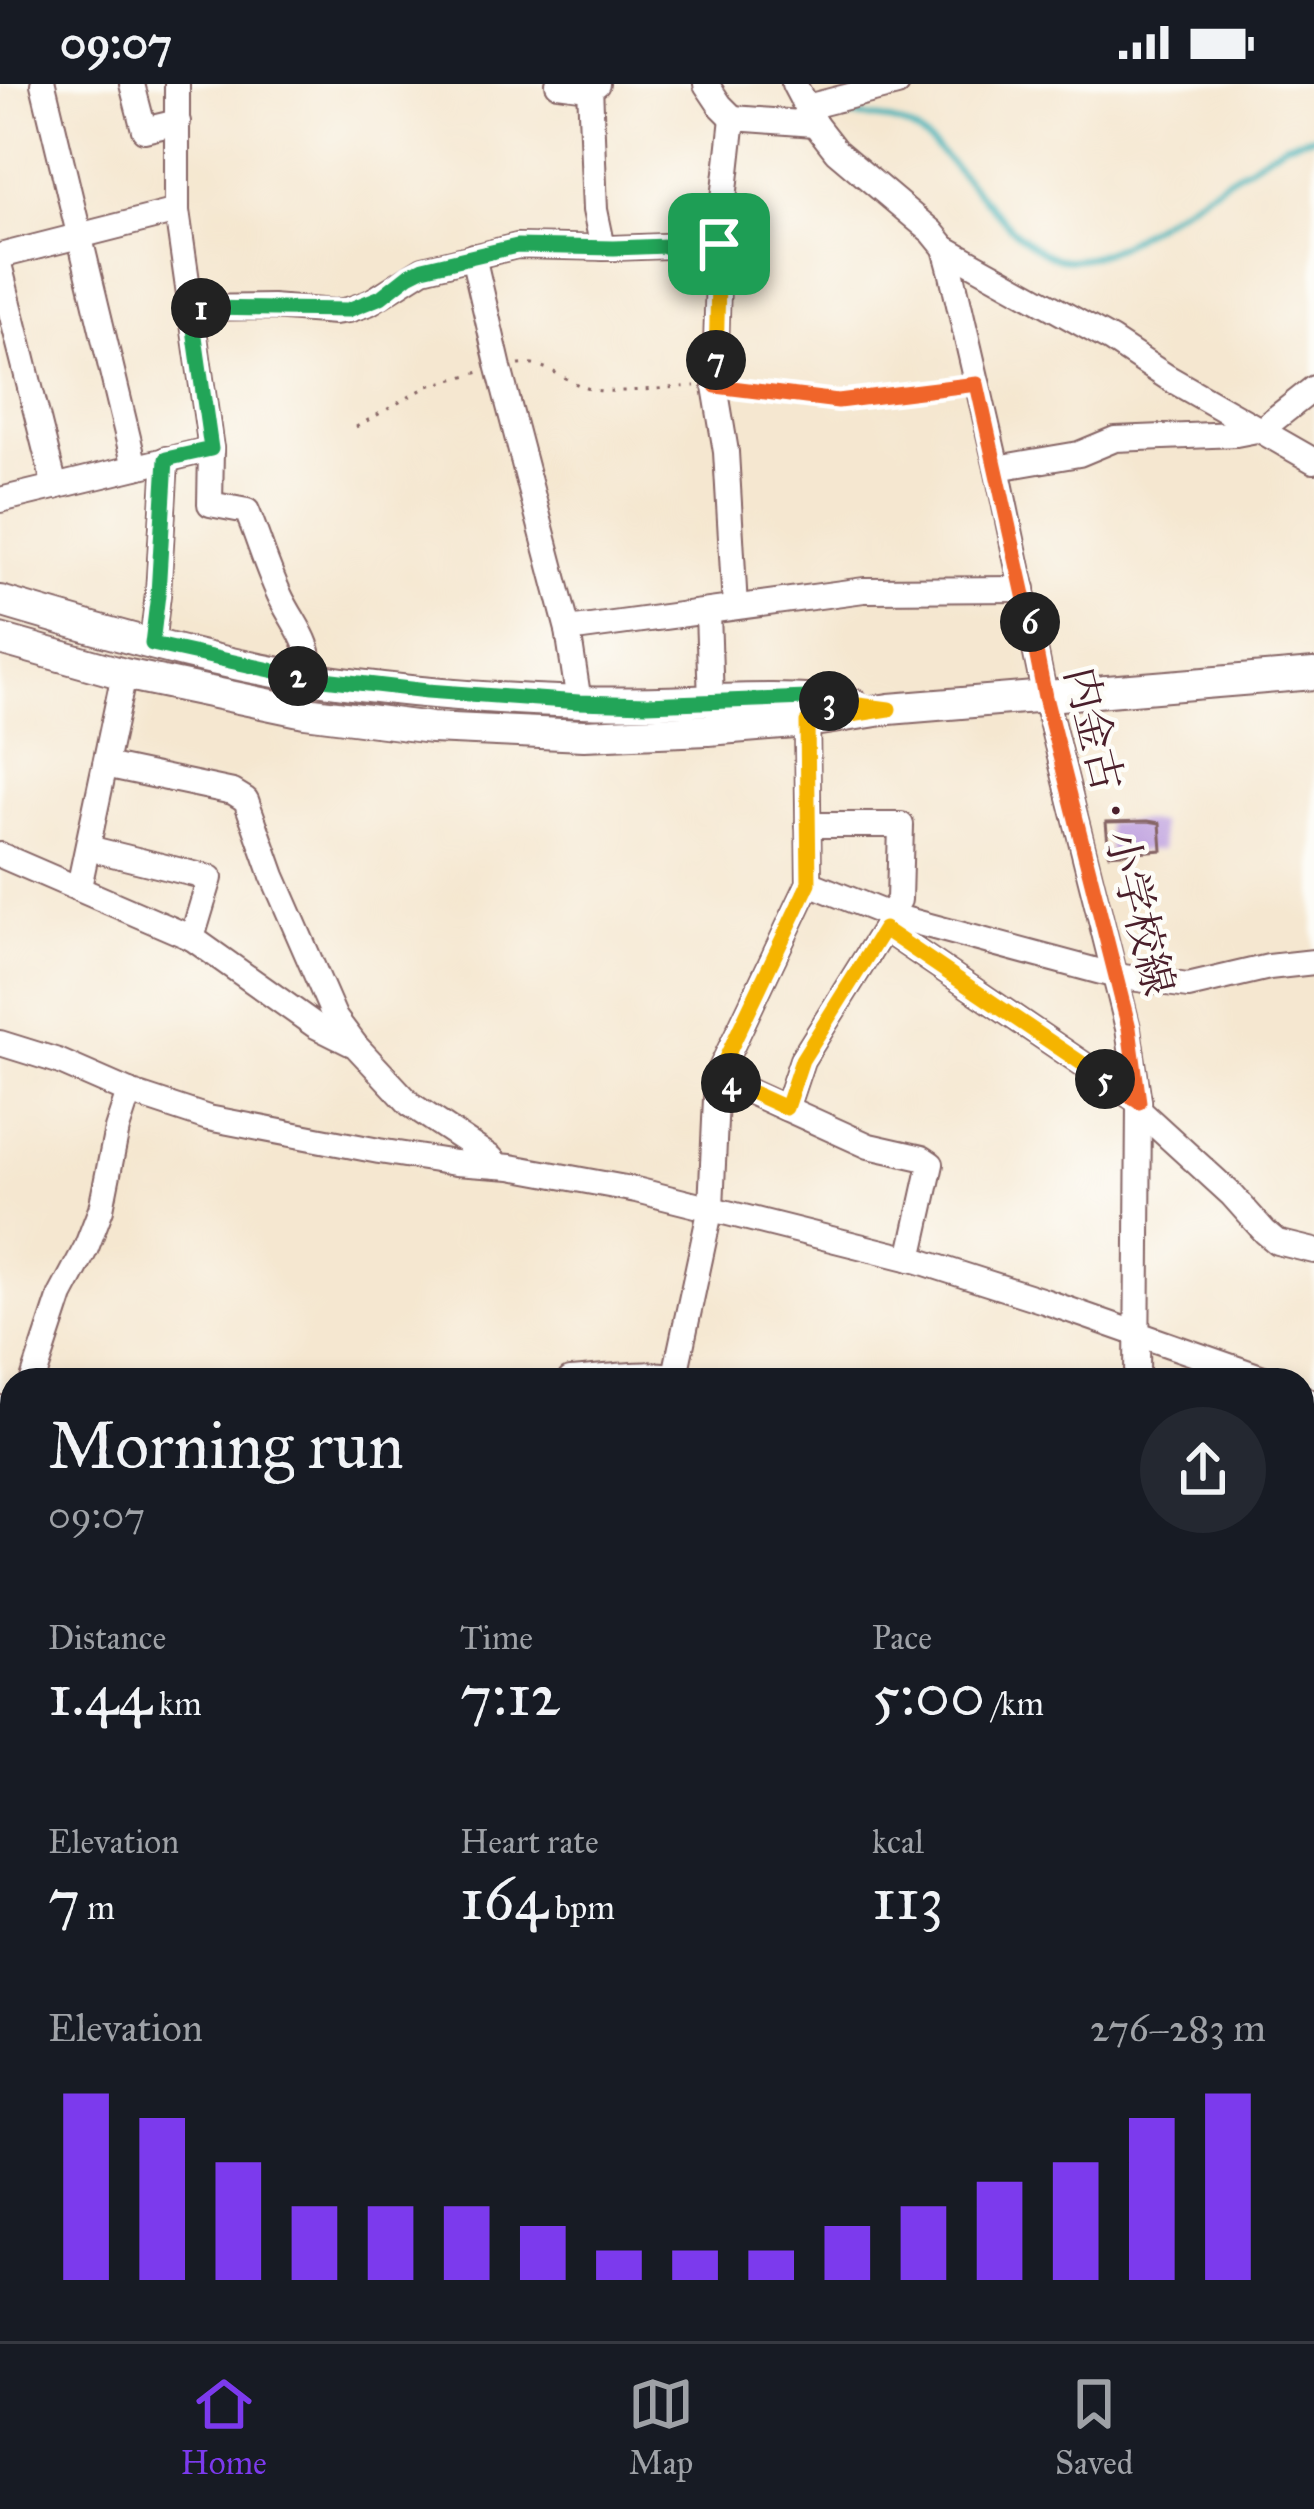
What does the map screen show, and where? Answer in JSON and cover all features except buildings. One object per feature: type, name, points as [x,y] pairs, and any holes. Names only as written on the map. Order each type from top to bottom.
[{"type":"main road","points":[[0,601],[152,644],[310,678],[579,702],[807,698],[889,709]]},
{"type":"main road","points":[[0,638],[124,674],[305,712],[431,728],[584,735],[807,722],[889,709],[1314,674]]},
{"type":"street","points":[[43,84],[135,467]]},
{"type":"street","points":[[132,84],[144,130],[178,122]]},
{"type":"street","points":[[177,84],[177,211],[211,449],[210,504],[247,511],[282,599],[311,654],[310,678]]},
{"type":"street","points":[[558,84],[593,85],[595,210],[603,248]]},
{"type":"street","points":[[706,84],[734,118],[811,116],[897,84]]},
{"type":"street","points":[[794,84],[836,151],[945,248],[1314,461]]},
{"type":"street","points":[[734,118],[719,244],[716,386],[726,452],[735,607]]},
{"type":"street","points":[[0,256],[177,211]]},
{"type":"street","points":[[191,308],[348,310],[381,297],[423,268],[517,246],[719,244]]},
{"type":"street","name":"内金古・小学校線","points":[[945,248],[1045,697],[1129,1028],[1139,1106],[1136,1368]]},
{"type":"street","points":[[473,256],[568,630],[579,702]]},
{"type":"street","points":[[0,268],[55,487]]},
{"type":"street","points":[[997,468],[1079,454],[1115,439],[1262,429],[1314,388]]},
{"type":"street","points":[[0,500],[211,449]]},
{"type":"street","points":[[152,644],[166,459]]},
{"type":"street","points":[[568,630],[890,589],[1023,589]]},
{"type":"street","points":[[708,613],[711,702]]},
{"type":"street","points":[[79,887],[124,674]]},
{"type":"street","points":[[683,1368],[711,1207],[717,1077],[809,883],[807,722]]},
{"type":"street","points":[[105,765],[233,792],[246,800],[273,876],[335,1018],[410,1104],[498,1166]]},
{"type":"street","points":[[786,1108],[802,1060],[899,900],[901,825],[808,825]]},
{"type":"street","points":[[88,848],[210,878],[192,938]]},
{"type":"street","points":[[0,855],[192,938],[316,1026],[356,1046]]},
{"type":"street","points":[[809,883],[886,922],[1139,1106],[1277,1242],[1314,1251]]},
{"type":"street","points":[[886,922],[1116,976],[1188,986],[1268,967],[1314,962]]},
{"type":"street","points":[[0,1043],[208,1118],[379,1151],[636,1190],[910,1259],[1235,1368]]},
{"type":"street","points":[[717,1077],[869,1146],[931,1164],[910,1259]]},
{"type":"street","points":[[37,1368],[62,1295],[101,1209],[129,1091]]},
{"type":"path","points":[[356,427],[428,386],[532,363],[602,390],[716,386],[838,401],[977,384]]},
{"type":"waterway","points":[[818,114],[883,119],[918,133],[1028,243],[1067,260],[1095,256],[1121,245],[1286,143],[1314,136]]},
{"type":"route","points":[[719,244],[716,386],[838,401],[977,384],[1045,697],[1129,1028],[1139,1102],[884,929],[802,1060],[786,1108],[717,1077],[809,883],[807,722],[889,709],[807,698],[647,704],[427,691],[310,678],[152,644],[166,459],[211,449],[191,308],[348,310],[381,297],[423,268],[517,246],[719,244]]}]
